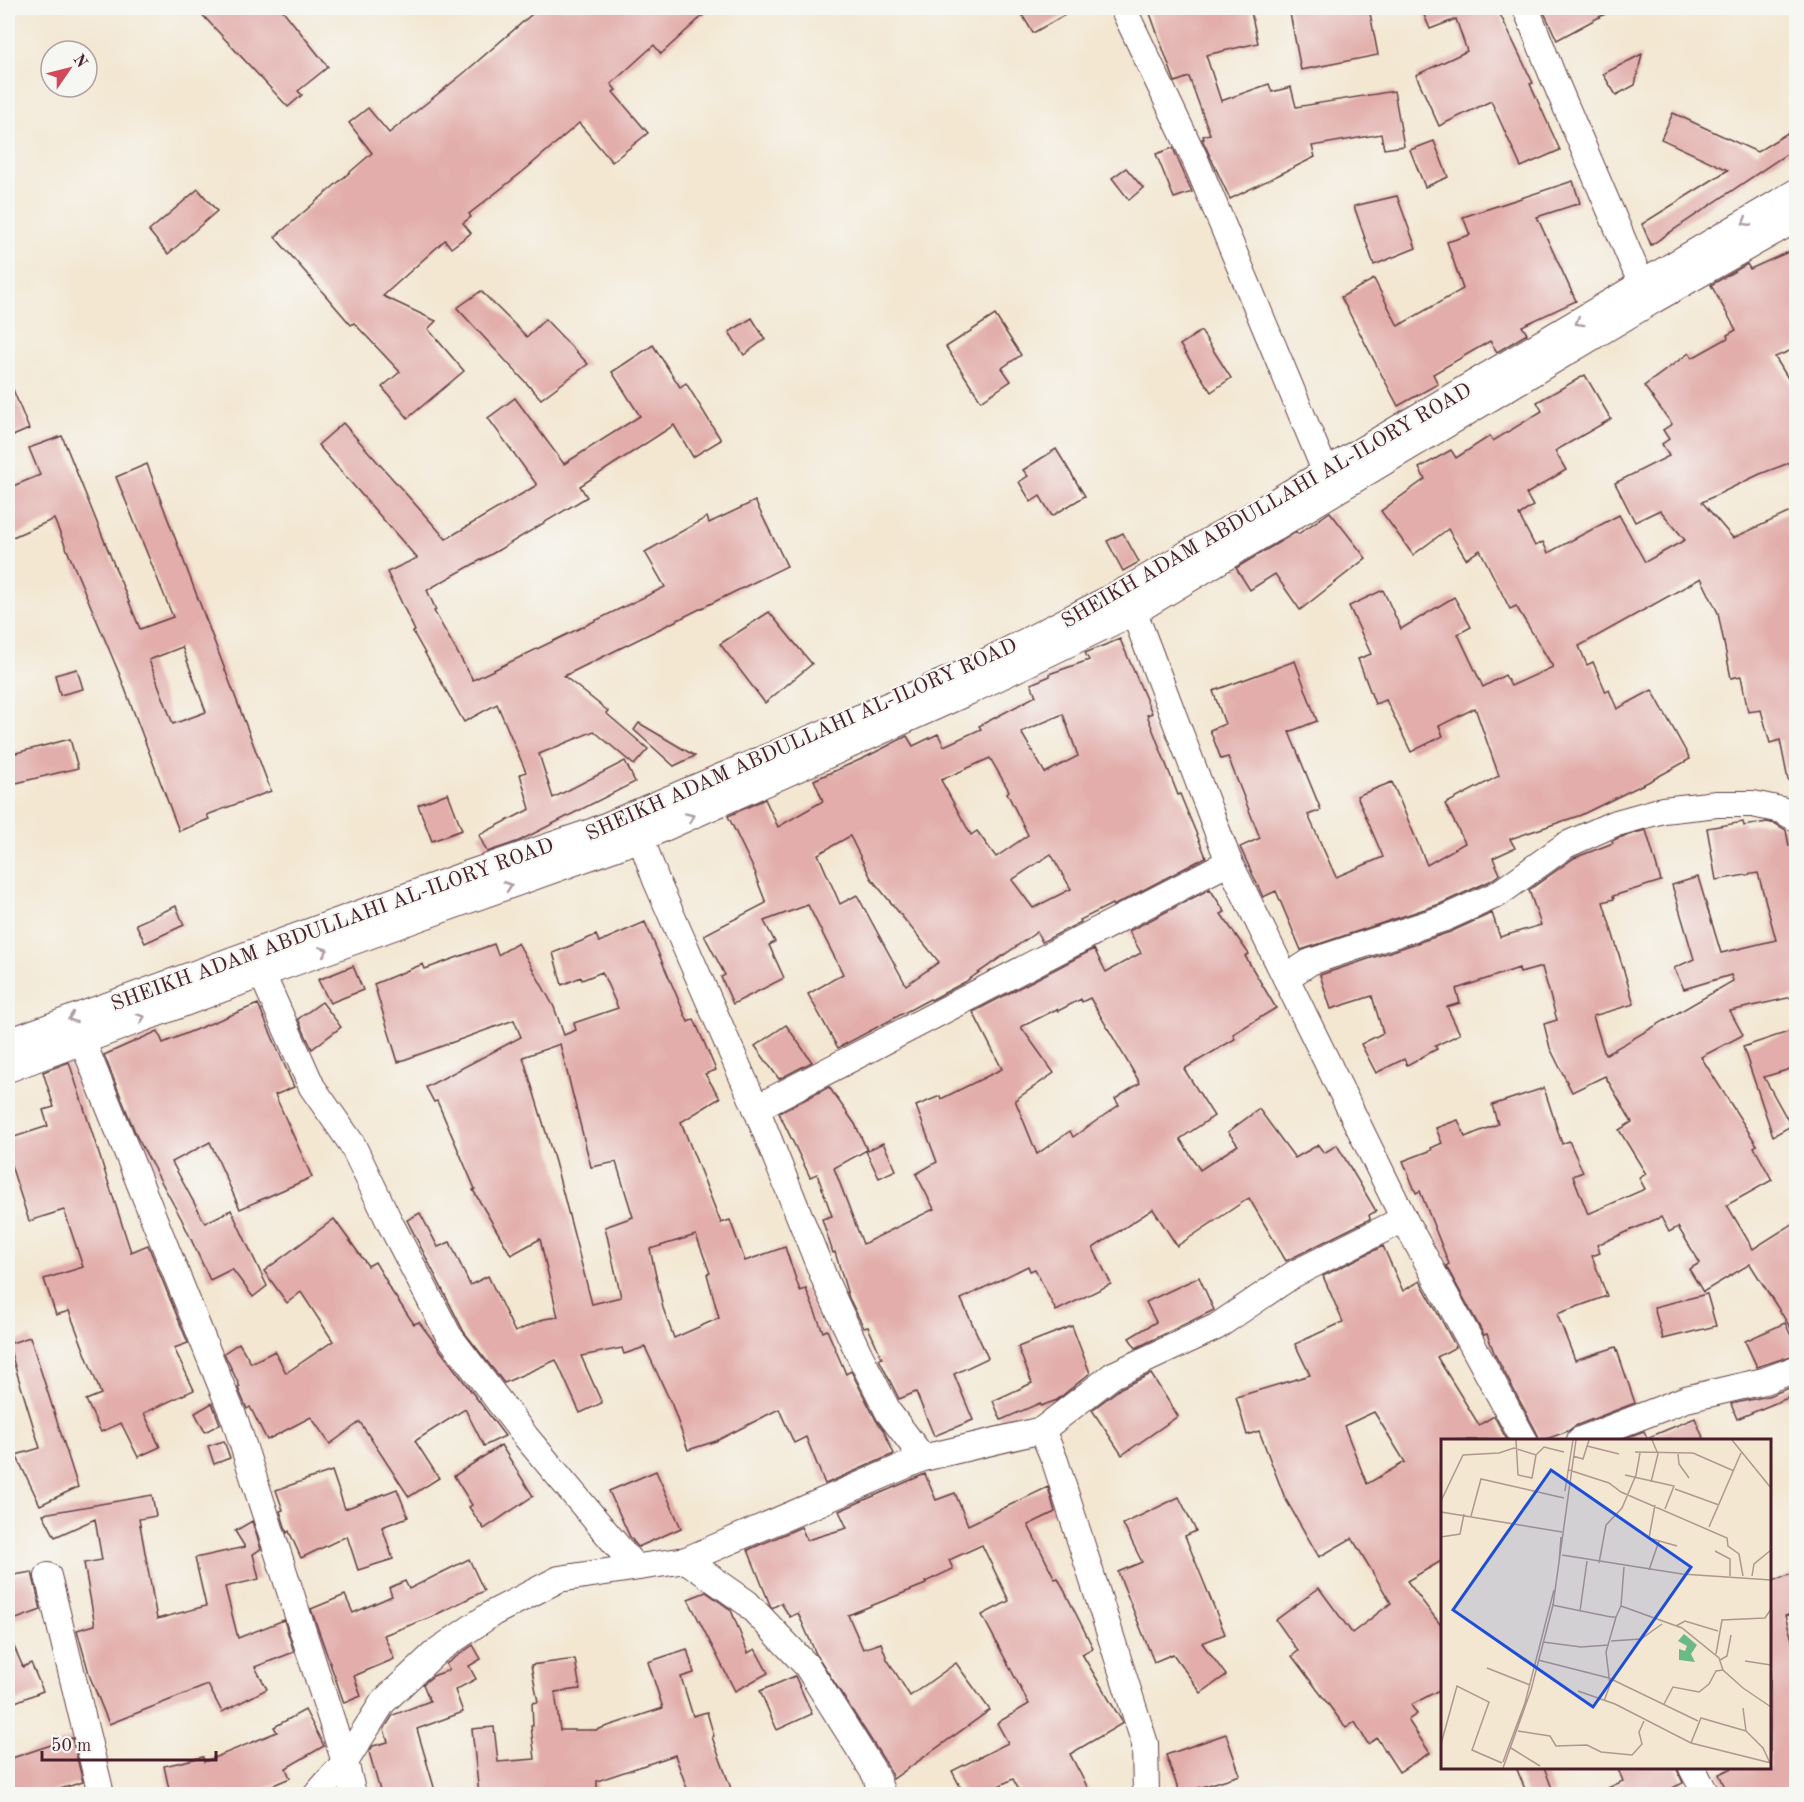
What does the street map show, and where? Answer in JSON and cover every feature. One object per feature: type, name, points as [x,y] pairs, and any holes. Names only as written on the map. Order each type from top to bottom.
[{"type":"street","points":[[1123,8],[1195,159],[1326,473]]},
{"type":"street","points":[[1526,8],[1642,285]]},
{"type":"street","name":"SHEIKH ADAM ABDULLAHI AL-ILORY ROAD","points":[[8,1042],[465,875],[594,831],[637,827],[960,675],[1128,589],[1797,192]]},
{"type":"street","name":"SHEIKH ADAM ABDULLAHI AL-ILORY ROAD","points":[[8,1069],[262,974],[637,827],[958,697],[1134,612],[1652,301],[1797,219]]},
{"type":"street","points":[[1134,612],[1229,862],[1404,1219],[1523,1439]]},
{"type":"street","points":[[1287,977],[1310,962],[1445,918],[1498,894],[1566,845],[1613,824],[1664,810],[1717,804],[1753,804],[1781,810],[1797,818]]},
{"type":"street","points":[[637,827],[656,880],[756,1108],[827,1285],[858,1354],[889,1413],[923,1458]]},
{"type":"street","points":[[756,1108],[1229,862]]},
{"type":"street","points":[[262,974],[312,1087],[352,1144],[388,1221],[450,1336],[526,1437],[635,1568]]},
{"type":"street","points":[[82,1040],[235,1420],[345,1762],[353,1794]]},
{"type":"street","points":[[317,1794],[345,1762],[383,1702],[437,1651],[493,1613],[559,1579],[686,1560],[923,1458],[1042,1430],[1113,1374],[1216,1327],[1294,1274],[1404,1219]]},
{"type":"street","points":[[1583,1439],[1686,1399],[1764,1381],[1797,1369]]},
{"type":"street","points":[[1042,1430],[1055,1461],[1145,1744],[1146,1794]]},
{"type":"street","points":[[686,1560],[747,1602],[807,1666],[875,1774],[882,1794]]},
{"type":"street","points":[[48,1576],[101,1794]]},
{"type":"street","points":[[1693,1769],[1706,1794]]},
{"type":"building","points":[[196,8],[281,8],[328,67],[298,91],[302,95],[288,107]]},
{"type":"building","points":[[539,8],[711,8],[661,54],[654,45],[611,84],[616,90],[613,92],[648,133],[612,162],[579,123],[469,214],[471,217],[463,223],[471,233],[451,248],[445,240],[383,296],[436,321],[428,329],[464,371],[408,418],[382,387],[400,372],[354,323],[351,325],[275,237],[372,153],[349,123],[368,108],[389,133],[464,73]]},
{"type":"building","points":[[1018,8],[1077,8],[1033,33]]},
{"type":"building","points":[[1148,8],[1250,8],[1258,43],[1206,55],[1221,101],[1269,84],[1272,92],[1291,87],[1296,107],[1394,91],[1404,146],[1384,149],[1381,134],[1312,146],[1315,157],[1230,199],[1202,139],[1204,139],[1203,136],[1210,134],[1189,77],[1175,82]]},
{"type":"building","points":[[1289,8],[1369,8],[1378,55],[1301,70]]},
{"type":"building","points":[[1421,8],[1497,8],[1533,83],[1530,84],[1560,150],[1521,167],[1491,101],[1439,126],[1416,75],[1467,51],[1456,19],[1430,29]]},
{"type":"building","points":[[1542,8],[1616,8],[1557,40]]},
{"type":"building","points":[[1642,54],[1635,85],[1616,95],[1603,74]]},
{"type":"building","points":[[1673,113],[1757,152],[1797,127],[1797,147],[1651,245],[1642,224],[1728,170],[1661,139]]},
{"type":"building","points":[[1434,141],[1448,177],[1425,187],[1410,150]]},
{"type":"building","points":[[1173,148],[1192,192],[1174,198],[1156,154]]},
{"type":"building","points":[[1126,168],[1143,188],[1129,200],[1112,178]]},
{"type":"building","points":[[1573,181],[1580,203],[1537,217],[1576,301],[1522,326],[1527,334],[1497,352],[1490,341],[1433,374],[1438,384],[1398,406],[1341,297],[1374,279],[1398,326],[1463,289],[1447,242],[1470,235],[1463,217]]},
{"type":"building","points":[[198,189],[217,211],[168,254],[149,231]]},
{"type":"building","points":[[1397,196],[1416,248],[1374,265],[1354,206]]},
{"type":"building","points":[[1797,248],[1797,348],[1775,357],[1797,393],[1797,460],[1760,474],[1702,502],[1733,538],[1797,509],[1797,780],[1788,780],[1780,740],[1770,743],[1761,710],[1748,712],[1741,676],[1731,678],[1718,613],[1701,578],[1579,646],[1587,665],[1593,662],[1606,692],[1609,690],[1617,709],[1652,690],[1690,759],[1581,815],[1510,839],[1515,848],[1493,858],[1500,874],[1490,881],[1440,904],[1301,950],[1276,891],[1263,897],[1240,847],[1260,838],[1228,757],[1221,759],[1210,730],[1225,724],[1213,691],[1295,661],[1317,721],[1289,732],[1321,810],[1308,815],[1336,877],[1383,857],[1357,796],[1392,782],[1427,865],[1465,843],[1445,804],[1499,776],[1475,708],[1439,726],[1443,736],[1411,752],[1386,700],[1375,704],[1358,659],[1371,654],[1349,606],[1383,590],[1401,629],[1454,597],[1471,627],[1458,634],[1483,687],[1505,675],[1511,686],[1553,667],[1516,606],[1510,609],[1480,550],[1466,559],[1448,529],[1413,555],[1381,511],[1425,479],[1419,468],[1451,450],[1456,458],[1490,436],[1493,441],[1542,411],[1537,402],[1585,375],[1611,419],[1555,451],[1566,470],[1526,494],[1533,506],[1519,515],[1535,546],[1543,542],[1548,553],[1619,515],[1645,562],[1685,540],[1660,510],[1635,522],[1615,483],[1669,456],[1662,444],[1669,439],[1663,430],[1672,424],[1644,386],[1689,353],[1692,358],[1728,338],[1727,335],[1736,330],[1711,285],[1747,264],[1750,269]]},
{"type":"building","points":[[481,291],[527,337],[545,319],[588,364],[541,399],[457,308]]},
{"type":"building","points":[[995,315],[1021,355],[1002,368],[1011,381],[981,401],[946,347]]},
{"type":"building","points":[[752,318],[765,339],[744,355],[729,332]]},
{"type":"building","points":[[1201,331],[1231,378],[1211,392],[1180,345]]},
{"type":"building","points":[[653,345],[680,387],[686,383],[721,440],[693,457],[674,425],[580,486],[587,497],[427,590],[436,610],[434,611],[473,680],[665,587],[645,552],[707,517],[709,523],[755,501],[787,566],[564,676],[608,711],[606,713],[648,749],[634,765],[594,731],[539,754],[553,798],[625,761],[635,782],[519,841],[487,852],[479,835],[530,809],[520,774],[526,772],[497,704],[464,722],[413,632],[415,631],[387,572],[417,558],[318,445],[343,423],[446,539],[537,485],[488,418],[515,398],[564,464],[640,416],[612,372]]},
{"type":"building","points":[[8,377],[29,429],[8,438]]},
{"type":"building","points":[[62,436],[140,629],[173,617],[116,477],[147,464],[271,791],[207,815],[209,819],[179,831],[119,673],[54,519],[8,539],[8,488],[40,475],[29,448]],"holes":[[[182,647],[206,712],[173,724],[149,660]]]},
{"type":"building","points":[[1056,449],[1085,496],[1052,516],[1040,496],[1031,502],[1019,482],[1028,476],[1023,470]]},
{"type":"building","points":[[1330,512],[1366,558],[1300,610],[1275,574],[1250,590],[1236,568],[1296,532],[1298,534]]},
{"type":"building","points":[[1123,533],[1139,562],[1123,571],[1107,541]]},
{"type":"building","points":[[769,612],[812,664],[765,703],[720,644]]},
{"type":"building","points":[[1120,639],[1152,713],[1147,715],[1178,795],[1180,794],[1206,857],[1113,906],[1112,904],[1080,920],[1081,922],[1042,942],[1037,932],[965,982],[838,1048],[808,994],[843,974],[808,905],[764,921],[775,942],[769,945],[784,978],[733,1004],[721,977],[725,975],[704,935],[766,903],[756,874],[728,816],[765,799],[778,827],[823,801],[814,780],[907,736],[913,746],[938,734],[944,746],[981,729],[979,726],[1036,696],[1031,684],[1050,676],[1049,674],[1089,660],[1085,653]],"holes":[[[1063,714],[1078,756],[1045,773],[1021,732]],[[990,758],[1009,791],[1007,793],[1028,835],[996,857],[977,831],[971,835],[941,780]],[[850,836],[871,878],[939,962],[906,985],[857,895],[840,904],[818,854]],[[1051,854],[1071,889],[1033,908],[1012,880]]]},
{"type":"building","points":[[77,669],[83,689],[60,695],[55,675]]},
{"type":"building","points":[[639,723],[695,756],[674,766],[634,730]]},
{"type":"building","points":[[70,739],[78,768],[8,785],[8,755]]},
{"type":"building","points":[[448,793],[462,830],[432,841],[418,805]]},
{"type":"building","points":[[1743,822],[1744,826],[1767,822],[1786,830],[1789,846],[1797,844],[1797,996],[1730,1011],[1743,1035],[1701,1057],[1757,1145],[1754,1147],[1772,1180],[1727,1205],[1753,1249],[1797,1221],[1797,1338],[1750,1264],[1703,1292],[1689,1269],[1700,1263],[1678,1227],[1669,1232],[1661,1217],[1597,1245],[1600,1253],[1592,1256],[1607,1296],[1557,1314],[1575,1360],[1616,1347],[1635,1403],[1547,1439],[1539,1439],[1495,1355],[1487,1334],[1484,1335],[1446,1266],[1449,1264],[1420,1191],[1416,1193],[1403,1161],[1432,1150],[1431,1148],[1442,1143],[1436,1128],[1458,1120],[1465,1137],[1498,1124],[1492,1105],[1544,1088],[1562,1144],[1569,1141],[1583,1172],[1573,1176],[1588,1214],[1645,1189],[1639,1178],[1646,1174],[1619,1130],[1632,1122],[1605,1076],[1572,1092],[1550,1048],[1544,1024],[1557,1020],[1542,967],[1520,973],[1519,968],[1456,989],[1460,1003],[1447,1007],[1460,1034],[1435,1046],[1437,1049],[1407,1065],[1404,1059],[1376,1073],[1361,1044],[1383,1033],[1372,996],[1331,1009],[1320,975],[1450,932],[1492,913],[1500,937],[1541,925],[1529,890],[1574,858],[1613,843],[1612,841],[1618,838],[1646,830],[1661,881],[1613,896],[1614,899],[1603,902],[1634,1004],[1593,1016],[1605,1055],[1733,981],[1731,975],[1684,989],[1674,968],[1694,959],[1672,885],[1698,877],[1721,953],[1776,940],[1758,873],[1716,880],[1707,828]]},
{"type":"building","points":[[1210,889],[1225,912],[1221,914],[1249,954],[1245,956],[1276,1008],[1233,1034],[1235,1039],[1184,1069],[1214,1116],[1180,1139],[1200,1170],[1238,1145],[1228,1132],[1259,1109],[1295,1158],[1318,1145],[1324,1153],[1337,1145],[1376,1211],[1369,1215],[1370,1219],[1286,1261],[1249,1198],[1177,1246],[1153,1209],[1093,1248],[1111,1284],[1056,1311],[1035,1269],[1030,1271],[1028,1266],[961,1299],[988,1358],[954,1374],[973,1420],[934,1436],[916,1392],[899,1399],[879,1359],[882,1358],[868,1327],[864,1328],[849,1298],[822,1219],[832,1216],[817,1174],[810,1177],[779,1113],[829,1087],[855,1124],[867,1150],[834,1168],[863,1244],[934,1209],[916,1174],[937,1162],[916,1106],[940,1096],[941,1099],[1002,1069],[973,1012],[1094,949],[1106,972],[1141,953],[1129,931]],"holes":[[[1090,998],[1140,1083],[1115,1099],[1119,1105],[1073,1137],[1070,1131],[1037,1154],[1015,1100],[1054,1073],[1021,1027],[1057,1009],[1058,1011],[1081,999],[1082,1002]]]},
{"type":"building","points":[[176,906],[184,925],[145,943],[136,924]]},
{"type":"building","points":[[645,922],[688,1022],[694,1019],[716,1070],[705,1074],[720,1098],[681,1122],[721,1223],[730,1220],[745,1261],[785,1247],[800,1291],[806,1289],[823,1332],[827,1330],[846,1374],[851,1371],[894,1454],[825,1484],[806,1437],[794,1443],[779,1409],[716,1441],[688,1450],[672,1405],[645,1347],[624,1354],[622,1348],[581,1356],[602,1403],[580,1413],[556,1360],[504,1383],[464,1332],[407,1220],[420,1213],[438,1247],[450,1242],[470,1285],[488,1276],[515,1332],[544,1319],[558,1317],[540,1239],[511,1255],[473,1190],[475,1189],[437,1101],[434,1102],[426,1087],[521,1037],[514,1020],[398,1062],[374,984],[423,964],[425,969],[494,944],[498,955],[518,943],[554,1007],[564,1035],[576,1030],[574,1023],[618,1008],[602,972],[562,985],[553,953],[596,935],[599,942]],"holes":[[[560,1044],[591,1167],[616,1162],[633,1217],[605,1227],[621,1297],[592,1304],[555,1162],[523,1057]],[[696,1235],[710,1273],[707,1274],[719,1318],[674,1338],[663,1308],[650,1249]]]},
{"type":"building","points":[[353,966],[363,990],[330,1003],[318,980]]},
{"type":"building","points":[[322,1002],[341,1027],[312,1049],[298,1019]]},
{"type":"building","points":[[258,1004],[294,1087],[275,1095],[312,1177],[240,1209],[210,1142],[172,1162],[205,1223],[231,1210],[267,1286],[253,1297],[232,1269],[210,1280],[182,1220],[137,1137],[104,1055],[158,1031],[163,1043]]},
{"type":"building","points":[[786,1025],[812,1062],[779,1079],[755,1046]]},
{"type":"building","points":[[1797,1029],[1797,1067],[1764,1077],[1791,1126],[1773,1136],[1743,1047]]},
{"type":"building","points":[[69,1062],[131,1252],[148,1245],[188,1343],[174,1348],[194,1390],[144,1413],[160,1447],[138,1457],[121,1423],[101,1432],[86,1400],[101,1394],[69,1311],[56,1315],[44,1279],[83,1267],[64,1210],[29,1221],[8,1156],[8,1139],[48,1126],[43,1110],[54,1107],[43,1072]]},
{"type":"building","points":[[883,1143],[896,1170],[879,1178],[866,1151]]},
{"type":"building","points":[[334,1219],[368,1266],[375,1262],[386,1283],[414,1324],[419,1322],[505,1436],[484,1446],[465,1409],[415,1441],[439,1478],[409,1497],[360,1422],[330,1444],[311,1417],[267,1440],[250,1407],[247,1409],[238,1388],[240,1387],[224,1353],[239,1343],[251,1363],[275,1351],[286,1373],[333,1341],[301,1292],[287,1303],[264,1271]]},
{"type":"building","points":[[1383,1246],[1403,1291],[1420,1281],[1456,1347],[1437,1357],[1479,1425],[1494,1416],[1506,1439],[1441,1439],[1441,1561],[1407,1581],[1441,1625],[1441,1689],[1411,1705],[1417,1714],[1408,1720],[1430,1753],[1399,1772],[1377,1738],[1368,1744],[1355,1722],[1346,1728],[1292,1656],[1298,1651],[1276,1620],[1319,1588],[1352,1633],[1391,1603],[1352,1538],[1319,1557],[1285,1498],[1259,1431],[1247,1435],[1236,1397],[1310,1375],[1295,1344],[1343,1322],[1323,1276]],"holes":[[[1374,1412],[1405,1462],[1367,1484],[1344,1426]]]},
{"type":"building","points":[[1199,1277],[1214,1310],[1136,1348],[1129,1338],[1156,1322],[1146,1302]]},
{"type":"building","points":[[1707,1294],[1716,1326],[1663,1339],[1654,1307]]},
{"type":"building","points":[[1785,1323],[1797,1348],[1797,1354],[1757,1367],[1745,1341]]},
{"type":"building","points":[[1072,1326],[1090,1373],[1057,1400],[1041,1406],[1040,1403],[1001,1420],[993,1401],[1032,1383],[1018,1347]]},
{"type":"building","points":[[30,1337],[78,1487],[40,1505],[16,1455],[40,1448],[8,1344]]},
{"type":"building","points":[[1151,1374],[1178,1416],[1122,1455],[1092,1410],[1121,1388]]},
{"type":"building","points":[[1797,1385],[1797,1394],[1737,1419],[1731,1404],[1768,1396]]},
{"type":"building","points":[[212,1403],[220,1424],[205,1432],[195,1413]]},
{"type":"building","points":[[1695,1418],[1704,1439],[1623,1439],[1644,1431],[1647,1438]]},
{"type":"building","points":[[224,1441],[230,1458],[214,1464],[208,1446]]},
{"type":"building","points":[[501,1445],[533,1496],[484,1529],[469,1507],[472,1505],[454,1476]]},
{"type":"building","points":[[332,1471],[345,1509],[397,1489],[408,1517],[382,1527],[393,1559],[358,1570],[347,1536],[301,1558],[289,1531],[287,1533],[280,1511],[283,1510],[276,1490]]},
{"type":"building","points":[[656,1471],[681,1528],[638,1547],[630,1537],[609,1491]]},
{"type":"building","points":[[925,1474],[936,1500],[955,1493],[968,1525],[1048,1487],[1055,1512],[1028,1525],[1093,1648],[1082,1654],[1123,1723],[1070,1754],[1091,1794],[1021,1794],[1013,1779],[982,1794],[964,1794],[952,1771],[1008,1743],[997,1723],[1029,1704],[982,1615],[1009,1601],[982,1545],[949,1560],[953,1569],[925,1582],[926,1584],[848,1615],[863,1649],[881,1643],[887,1659],[910,1696],[956,1663],[990,1710],[893,1779],[888,1766],[816,1654],[798,1613],[790,1617],[781,1603],[772,1608],[770,1605],[748,1550],[801,1527],[807,1540],[847,1528],[839,1511]]},
{"type":"building","points":[[152,1495],[156,1516],[139,1519],[157,1619],[206,1606],[195,1558],[245,1547],[235,1531],[252,1521],[261,1549],[253,1554],[259,1579],[225,1587],[238,1638],[284,1620],[294,1652],[255,1667],[267,1689],[222,1712],[208,1685],[109,1724],[90,1677],[77,1630],[95,1625],[84,1563],[102,1560],[95,1519],[55,1537],[43,1514]]},
{"type":"building","points":[[1179,1497],[1196,1531],[1185,1536],[1225,1634],[1202,1643],[1226,1675],[1201,1693],[1173,1654],[1154,1662],[1118,1572],[1142,1562],[1123,1524]]},
{"type":"building","points":[[469,1559],[484,1591],[429,1618],[384,1635],[394,1659],[354,1676],[361,1696],[344,1703],[311,1609],[345,1595],[353,1613],[392,1596],[389,1588],[405,1581],[409,1589]]},
{"type":"building","points":[[32,1572],[41,1610],[8,1622],[8,1576]]},
{"type":"building","points":[[1797,1572],[1797,1612],[1785,1616],[1797,1656],[1797,1794],[1728,1794],[1719,1774],[1730,1769],[1771,1769],[1771,1582]]},
{"type":"building","points":[[706,1592],[731,1610],[748,1653],[755,1649],[768,1673],[735,1691],[688,1599]]},
{"type":"building","points":[[8,1633],[23,1667],[31,1663],[43,1691],[8,1705]]},
{"type":"building","points":[[473,1645],[481,1659],[469,1666],[476,1679],[455,1690],[463,1712],[417,1729],[436,1794],[381,1794],[369,1752],[373,1746],[388,1742],[384,1729],[393,1715],[430,1701],[423,1684],[433,1676],[449,1670],[446,1664]]},
{"type":"building","points":[[687,1649],[694,1673],[681,1677],[693,1716],[707,1712],[714,1736],[712,1737],[733,1794],[689,1794],[675,1755],[597,1781],[597,1790],[546,1790],[547,1794],[479,1794],[472,1729],[494,1727],[498,1762],[535,1759],[531,1726],[533,1726],[532,1703],[538,1702],[531,1665],[575,1659],[580,1689],[555,1692],[560,1730],[596,1730],[663,1708],[648,1662]]},
{"type":"building","points":[[795,1676],[812,1714],[777,1730],[760,1691]]},
{"type":"building","points":[[305,1710],[324,1746],[286,1768],[290,1778],[252,1794],[170,1794],[164,1766],[203,1757],[204,1762],[277,1732],[274,1727]]},
{"type":"building","points":[[1226,1734],[1240,1775],[1180,1794],[1166,1755]]},
{"type":"building","points":[[72,1738],[83,1782],[44,1794],[8,1794],[8,1762],[13,1760],[12,1758]]},
{"type":"building","points":[[1517,1769],[1545,1769],[1554,1794],[1527,1794]]},
{"type":"building","points":[[1618,1769],[1677,1769],[1683,1783],[1660,1794],[1595,1794],[1623,1781]]}]
